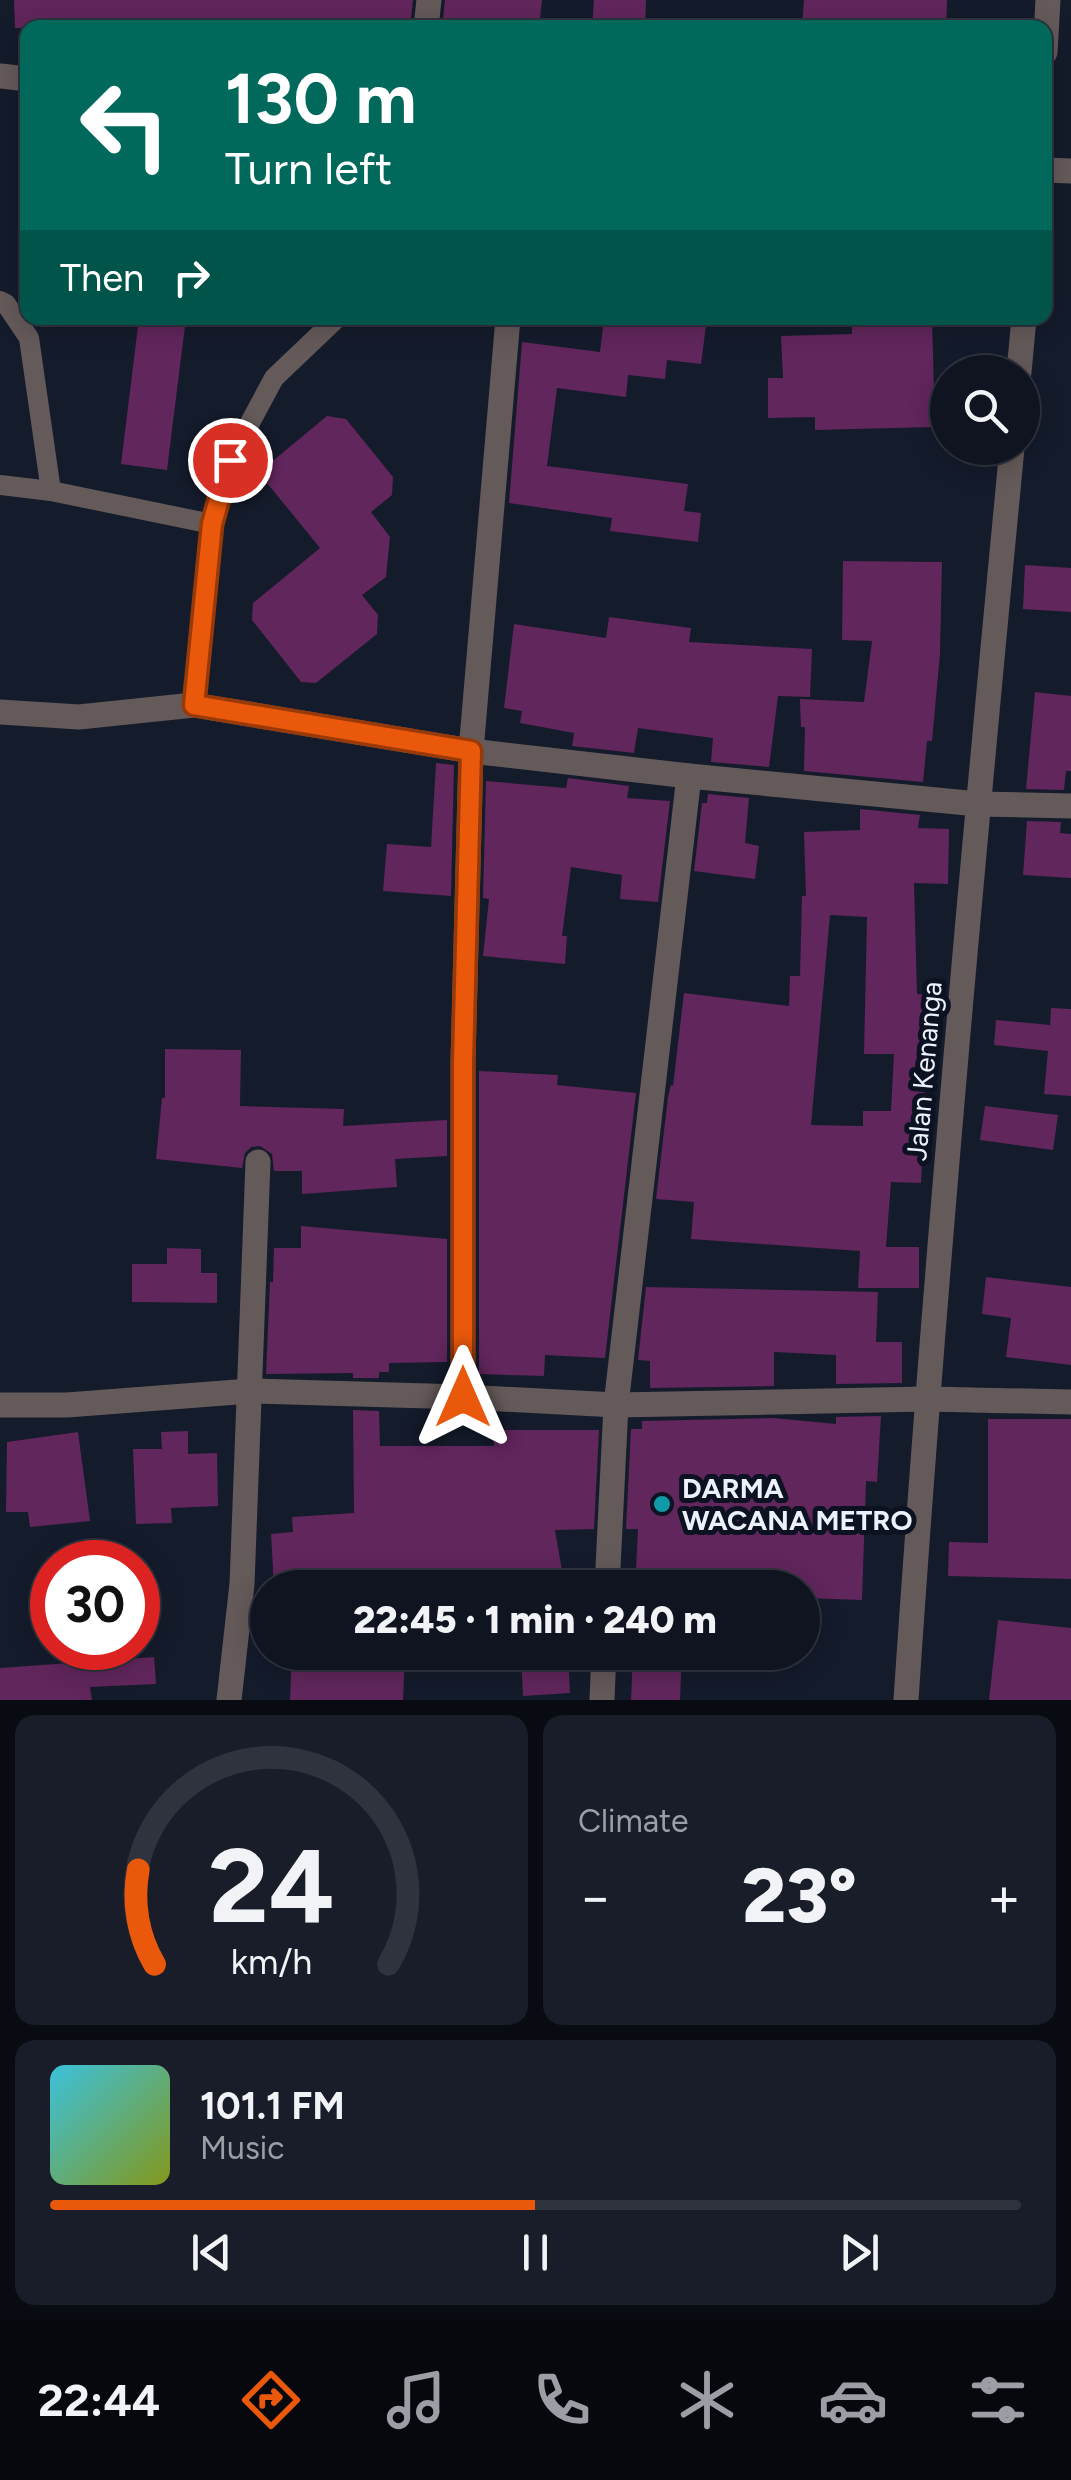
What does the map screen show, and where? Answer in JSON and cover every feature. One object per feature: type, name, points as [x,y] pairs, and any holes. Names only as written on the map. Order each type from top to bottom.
[{"type":"street","points":[[463,1397],[463,1062],[471,751],[507,325]]},
{"type":"street","points":[[1021,355],[1023,325]]},
{"type":"street","name":"Jalan Kenanga","points":[[906,1700],[926,1399],[1010,465]]},
{"type":"street","points":[[0,712],[79,717],[194,705],[471,751],[978,804],[1071,806]]},
{"type":"street","points":[[608,1570],[616,1406],[689,776]]},
{"type":"street","points":[[229,1700],[242,1584],[258,1162]]},
{"type":"street","points":[[0,1404],[67,1405],[250,1390],[616,1406],[926,1399],[1071,1402]]},
{"type":"street","points":[[602,1700],[603,1670]]},
{"type":"lane","points":[[0,301],[20,325]]},
{"type":"lane","points":[[20,325],[29,338],[50,491]]},
{"type":"lane","points":[[194,705],[212,524],[230,460],[274,378],[331,325]]},
{"type":"lane","points":[[0,485],[50,491],[212,524]]},
{"type":"building","points":[[14,0],[413,0],[411,20],[20,20],[20,28],[15,28]]},
{"type":"building","points":[[445,0],[542,0],[540,20],[443,20]]},
{"type":"building","points":[[594,0],[646,0],[645,20],[593,20]]},
{"type":"building","points":[[804,0],[947,0],[946,20],[803,20]]},
{"type":"building","points":[[138,325],[185,325],[167,470],[121,464]]},
{"type":"building","points":[[603,325],[706,325],[701,364],[667,360],[665,379],[628,375],[626,397],[557,388],[547,466],[688,484],[684,511],[701,513],[698,542],[610,531],[612,518],[509,503],[522,342],[600,352]]},
{"type":"building","points":[[852,325],[932,325],[930,427],[815,430],[815,417],[768,418],[768,378],[783,378],[781,336],[852,334]]},
{"type":"building","points":[[327,416],[346,419],[393,477],[392,495],[371,512],[390,537],[386,577],[362,595],[378,615],[377,634],[316,683],[301,682],[252,620],[253,603],[320,548],[267,483],[269,464]]},
{"type":"building","points":[[843,561],[942,562],[940,654],[932,741],[927,741],[923,782],[804,771],[805,727],[801,727],[800,699],[864,702],[872,641],[842,640]]},
{"type":"building","points":[[1025,565],[1071,568],[1071,612],[1023,609]]},
{"type":"building","points":[[609,617],[691,628],[689,642],[812,649],[810,697],[778,696],[769,767],[711,762],[713,738],[638,728],[634,753],[572,746],[574,733],[520,723],[522,711],[504,708],[514,624],[606,638]]},
{"type":"building","points":[[1035,692],[1071,696],[1071,771],[1066,771],[1064,790],[1026,789]]},
{"type":"building","points":[[436,763],[454,765],[451,896],[383,891],[387,844],[431,847]]},
{"type":"building","points":[[568,778],[629,786],[627,798],[670,801],[658,902],[620,899],[622,875],[571,867],[562,936],[567,936],[565,964],[483,956],[489,899],[483,898],[486,781],[566,788]]},
{"type":"building","points":[[708,794],[749,798],[745,843],[759,846],[755,879],[694,871],[702,803],[707,803]]},
{"type":"building","points":[[860,809],[920,815],[918,828],[949,829],[948,884],[914,883],[917,994],[930,995],[921,1183],[891,1182],[886,1247],[919,1247],[919,1288],[858,1288],[860,1251],[691,1239],[694,1202],[656,1199],[684,993],[789,1006],[790,976],[800,976],[802,896],[806,896],[804,832],[860,830]],"holes":[[[830,915],[867,917],[864,1054],[894,1054],[891,1111],[863,1111],[863,1126],[811,1125]]]},
{"type":"building","points":[[1027,821],[1061,822],[1060,833],[1071,834],[1071,878],[1023,875]]},
{"type":"building","points":[[1051,1008],[1071,1009],[1071,1096],[1044,1094],[1048,1051],[994,1045],[996,1020],[1050,1025]]},
{"type":"building","points":[[165,1049],[241,1050],[240,1106],[344,1109],[343,1126],[447,1120],[447,1156],[395,1159],[397,1187],[302,1194],[302,1171],[274,1171],[272,1154],[260,1146],[245,1153],[242,1168],[156,1159],[165,1098]]},
{"type":"building","points":[[479,1071],[558,1075],[557,1085],[636,1093],[605,1358],[545,1355],[544,1376],[479,1374]]},
{"type":"building","points":[[985,1106],[1058,1115],[1053,1150],[980,1140]]},
{"type":"building","points":[[301,1226],[447,1239],[447,1362],[389,1363],[389,1372],[379,1372],[379,1378],[353,1378],[353,1373],[266,1374],[274,1248],[301,1248]]},
{"type":"building","points":[[167,1248],[201,1249],[201,1273],[217,1273],[217,1303],[132,1302],[132,1264],[167,1264]]},
{"type":"building","points":[[986,1277],[1071,1287],[1071,1365],[1006,1357],[1011,1318],[982,1314]]},
{"type":"building","points":[[646,1287],[878,1292],[876,1342],[902,1342],[902,1383],[836,1384],[836,1355],[774,1352],[774,1386],[650,1388],[650,1361],[638,1360]]},
{"type":"building","points":[[353,1410],[379,1411],[380,1446],[494,1446],[493,1430],[599,1430],[594,1529],[555,1530],[562,1570],[273,1570],[271,1534],[293,1532],[292,1517],[354,1513]]},
{"type":"building","points":[[881,1416],[877,1482],[866,1481],[862,1600],[820,1599],[820,1570],[636,1570],[638,1529],[626,1529],[631,1429],[642,1429],[642,1421],[773,1418],[836,1424],[836,1417]]},
{"type":"building","points":[[988,1419],[1071,1419],[1071,1579],[948,1576],[949,1542],[988,1543]]},
{"type":"building","points":[[188,1431],[188,1454],[217,1453],[218,1506],[171,1508],[172,1523],[136,1524],[133,1449],[162,1449],[161,1432]]},
{"type":"building","points":[[78,1432],[90,1521],[30,1527],[28,1512],[6,1512],[7,1442]]},
{"type":"building","points":[[998,1620],[1071,1628],[1071,1700],[989,1700]]},
{"type":"building","points":[[0,1668],[155,1670],[156,1684],[90,1687],[92,1700],[0,1700]]},
{"type":"building","points":[[291,1670],[404,1670],[403,1700],[290,1700]]},
{"type":"building","points":[[522,1670],[569,1670],[570,1693],[523,1696]]},
{"type":"building","points":[[632,1670],[681,1670],[680,1700],[631,1700]]},
{"type":"place","name":"DARMA WACANA METRO","points":[[662,1504]]},
{"type":"route","points":[[230,460],[212,524],[194,705],[471,751],[463,1062],[463,1397]]}]
